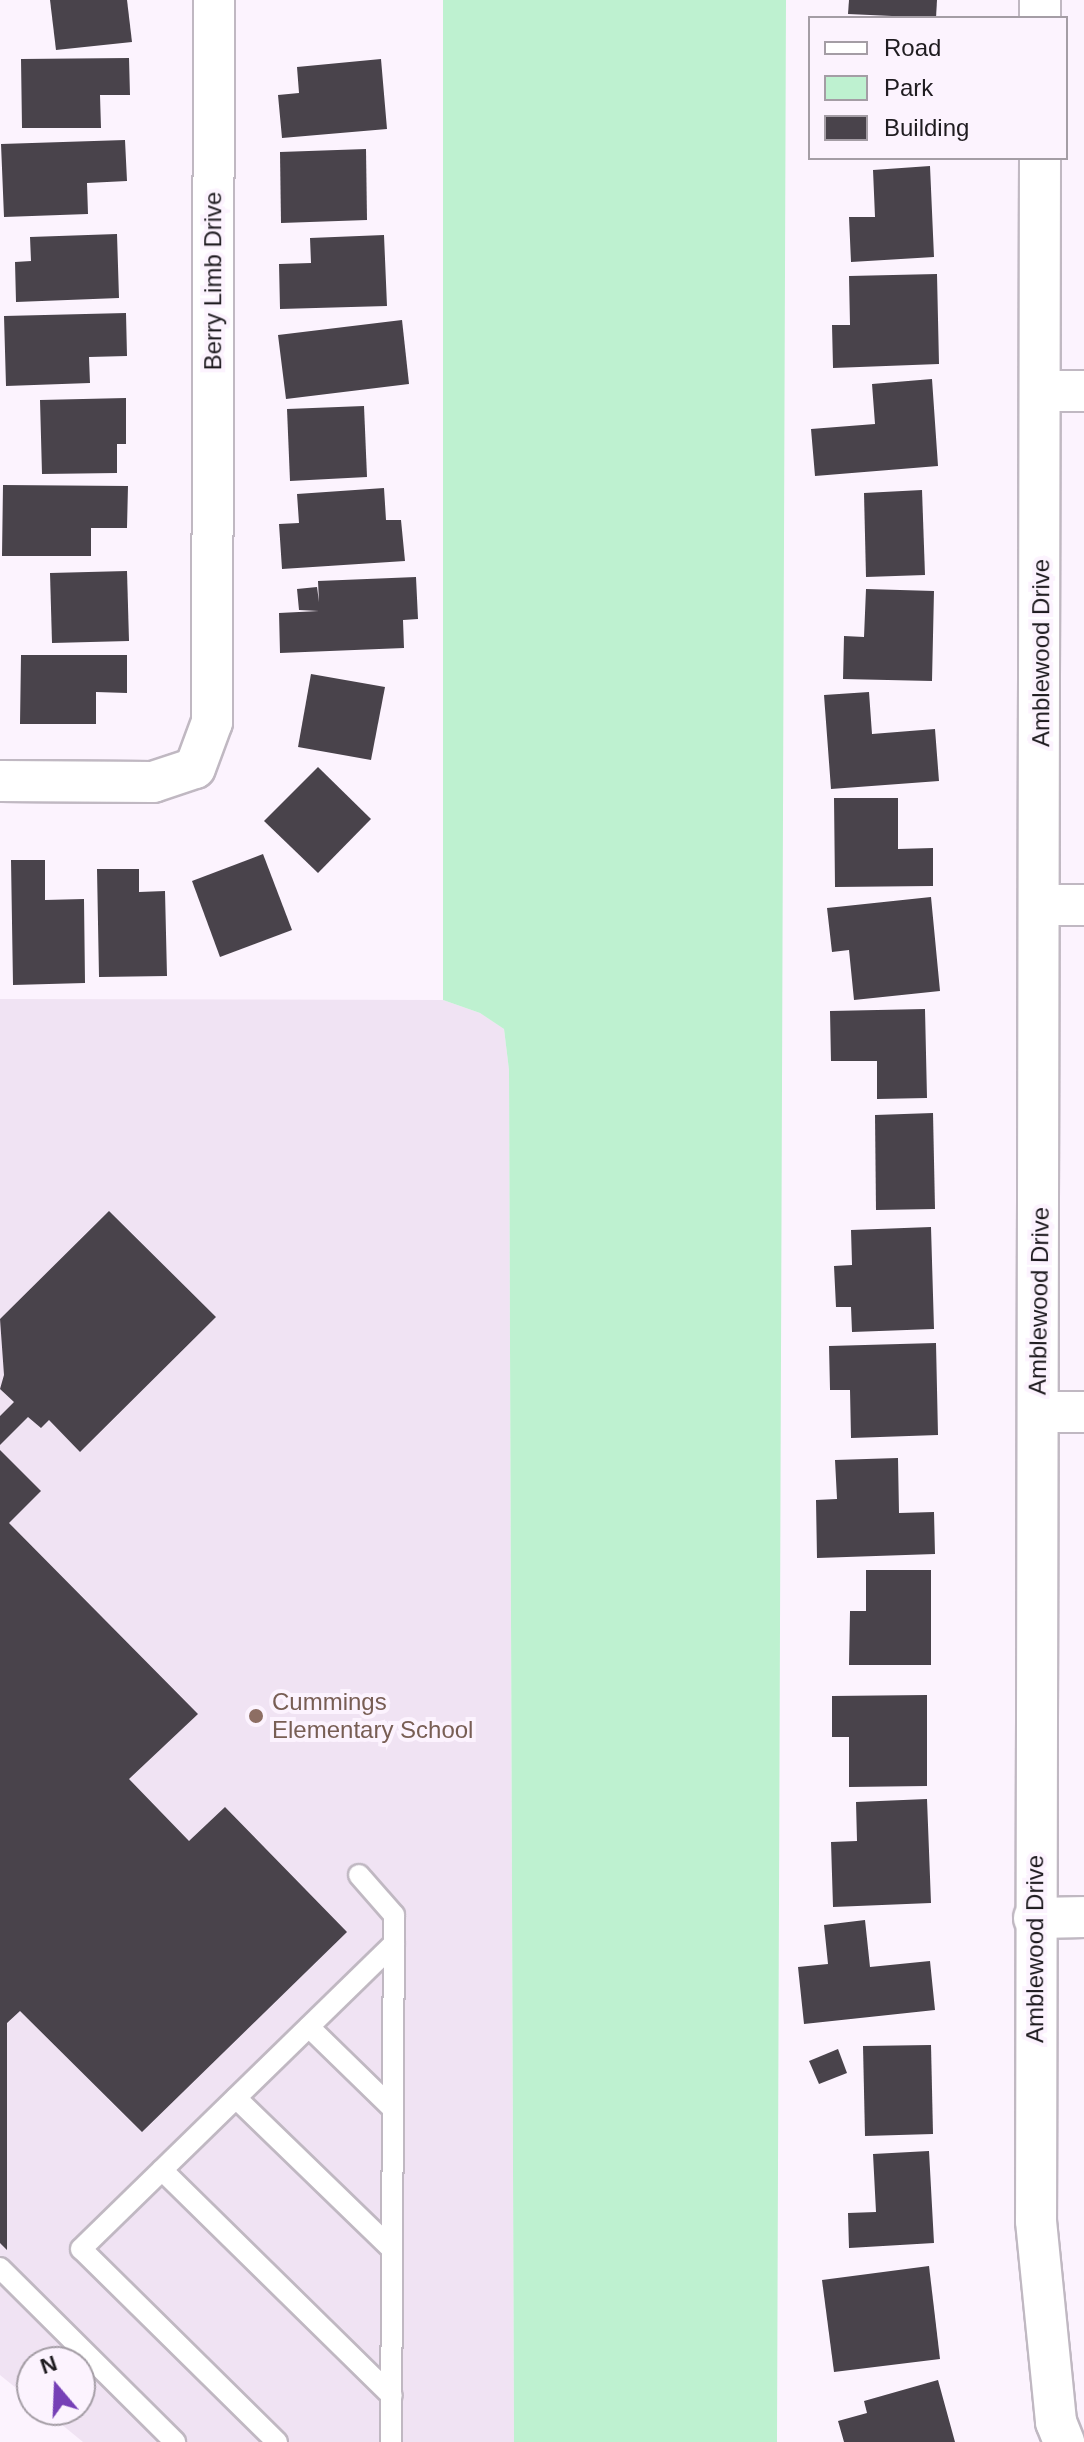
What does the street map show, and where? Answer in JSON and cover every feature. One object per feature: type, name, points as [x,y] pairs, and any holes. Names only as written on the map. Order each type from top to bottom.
[{"type":"street","name":"Berry Limb Drive","points":[[0,781],[153,782],[195,768],[212,722],[214,0]]},
{"type":"street","name":"Amblewood Drive","points":[[1040,160],[1043,905],[1034,1918],[1036,2221],[1056,2422],[1064,2442]]},
{"type":"street","points":[[1040,391],[1084,391]]},
{"type":"street","points":[[1043,905],[1084,905]]},
{"type":"street","points":[[1038,1412],[1084,1412]]},
{"type":"street","points":[[1034,1918],[1084,1917]]},
{"type":"lane","points":[[359,1875],[394,1915],[391,2442]]},
{"type":"lane","points":[[277,2442],[81,2249],[394,1944]]},
{"type":"lane","points":[[309,2027],[393,2109]]},
{"type":"lane","points":[[236,2098],[392,2249]]},
{"type":"lane","points":[[162,2170],[392,2396]]},
{"type":"lane","points":[[0,2268],[175,2442]]},
{"type":"shaded area","name":"Cummings Elementary School","points":[[0,999],[443,1000],[480,1013],[504,1029],[509,1070],[514,2442],[83,2442],[64,2426],[96,2426],[96,2346],[16,2346],[16,2388],[0,2375]]},
{"type":"green space","points":[[443,0],[786,0],[777,2442],[514,2442],[509,1070],[504,1029],[480,1013],[443,1000]]},
{"type":"building","points":[[50,0],[127,0],[132,42],[56,50]]},
{"type":"building","points":[[849,0],[937,0],[936,16],[848,14]]},
{"type":"building","points":[[129,58],[130,95],[100,95],[101,128],[22,128],[21,59]]},
{"type":"building","points":[[381,59],[387,129],[282,138],[278,95],[299,93],[297,67]]},
{"type":"building","points":[[125,140],[127,181],[87,183],[88,214],[4,217],[1,144]]},
{"type":"building","points":[[366,149],[367,220],[281,223],[280,152]]},
{"type":"building","points":[[930,166],[934,257],[851,262],[849,217],[875,217],[873,170]]},
{"type":"building","points":[[117,234],[119,298],[16,302],[15,262],[31,261],[30,237]]},
{"type":"building","points":[[384,235],[387,306],[280,309],[279,264],[311,263],[310,238]]},
{"type":"building","points":[[937,274],[939,364],[833,368],[832,325],[850,325],[849,276]]},
{"type":"building","points":[[126,313],[127,356],[89,357],[90,383],[6,386],[4,316]]},
{"type":"building","points":[[402,320],[409,384],[286,399],[278,335]]},
{"type":"building","points":[[932,379],[938,466],[815,476],[811,429],[875,424],[872,384]]},
{"type":"building","points":[[126,398],[126,444],[117,444],[117,473],[42,474],[40,400]]},
{"type":"building","points":[[364,406],[367,477],[290,481],[287,409]]},
{"type":"building","points":[[3,485],[128,486],[127,528],[91,528],[91,556],[2,556]]},
{"type":"building","points":[[384,488],[386,520],[401,520],[405,561],[282,569],[279,524],[299,523],[297,494]]},
{"type":"building","points":[[922,490],[925,575],[866,577],[864,493]]},
{"type":"building","points":[[127,571],[129,641],[52,643],[50,573]]},
{"type":"building","points":[[416,577],[418,619],[403,620],[404,648],[280,653],[279,613],[319,611],[299,610],[297,589],[317,587],[319,602],[318,581]]},
{"type":"building","points":[[866,589],[934,591],[932,681],[843,679],[844,636],[864,637]]},
{"type":"building","points":[[21,655],[127,655],[127,693],[96,692],[96,724],[20,724]]},
{"type":"building","points":[[311,674],[385,687],[371,760],[298,747]]},
{"type":"building","points":[[869,692],[872,734],[935,729],[939,781],[831,789],[824,695]]},
{"type":"building","points":[[318,767],[371,819],[318,873],[264,821]]},
{"type":"building","points":[[834,798],[898,798],[898,849],[933,848],[933,886],[835,887]]},
{"type":"building","points":[[263,854],[292,930],[220,957],[192,881]]},
{"type":"building","points":[[11,860],[45,860],[45,900],[84,899],[85,983],[13,985]]},
{"type":"building","points":[[97,869],[139,869],[139,892],[165,891],[167,976],[99,977]]},
{"type":"building","points":[[931,897],[940,991],[854,1000],[849,950],[832,952],[827,908]]},
{"type":"building","points":[[925,1009],[927,1098],[877,1099],[877,1061],[831,1061],[830,1011]]},
{"type":"building","points":[[933,1113],[935,1209],[876,1210],[875,1115]]},
{"type":"building","points":[[109,1211],[216,1317],[80,1452],[49,1420],[41,1428],[28,1417],[0,1445],[0,1416],[14,1402],[0,1389],[4,1375],[0,1319]]},
{"type":"building","points":[[931,1227],[934,1329],[852,1332],[851,1307],[836,1307],[834,1266],[852,1265],[851,1230]]},
{"type":"building","points":[[936,1343],[938,1435],[851,1438],[850,1390],[830,1390],[829,1346]]},
{"type":"building","points":[[0,1450],[41,1491],[9,1523],[198,1714],[129,1779],[189,1841],[225,1807],[347,1932],[142,2132],[20,2011],[7,2023],[7,2250],[0,2243]]},
{"type":"building","points":[[898,1458],[899,1513],[934,1512],[935,1554],[817,1558],[816,1500],[837,1499],[835,1460]]},
{"type":"building","points":[[866,1570],[931,1570],[931,1665],[849,1665],[850,1611],[866,1611]]},
{"type":"building","points":[[927,1695],[927,1786],[849,1787],[849,1737],[832,1737],[832,1696]]},
{"type":"building","points":[[927,1799],[931,1903],[833,1907],[831,1842],[857,1841],[856,1802]]},
{"type":"building","points":[[865,1920],[870,1967],[930,1961],[935,2010],[804,2024],[798,1967],[828,1964],[824,1925]]},
{"type":"building","points":[[931,2045],[933,2134],[865,2136],[863,2046]]},
{"type":"building","points":[[838,2049],[847,2073],[819,2084],[809,2061]]},
{"type":"building","points":[[929,2151],[934,2243],[849,2248],[848,2213],[876,2212],[873,2154]]},
{"type":"building","points":[[929,2266],[940,2359],[834,2372],[822,2280]]},
{"type":"building","points":[[938,2380],[955,2442],[844,2442],[838,2421],[867,2413],[864,2401]]},
{"type":"place","name":"Cummings Elementary School","points":[[256,1716]]}]
